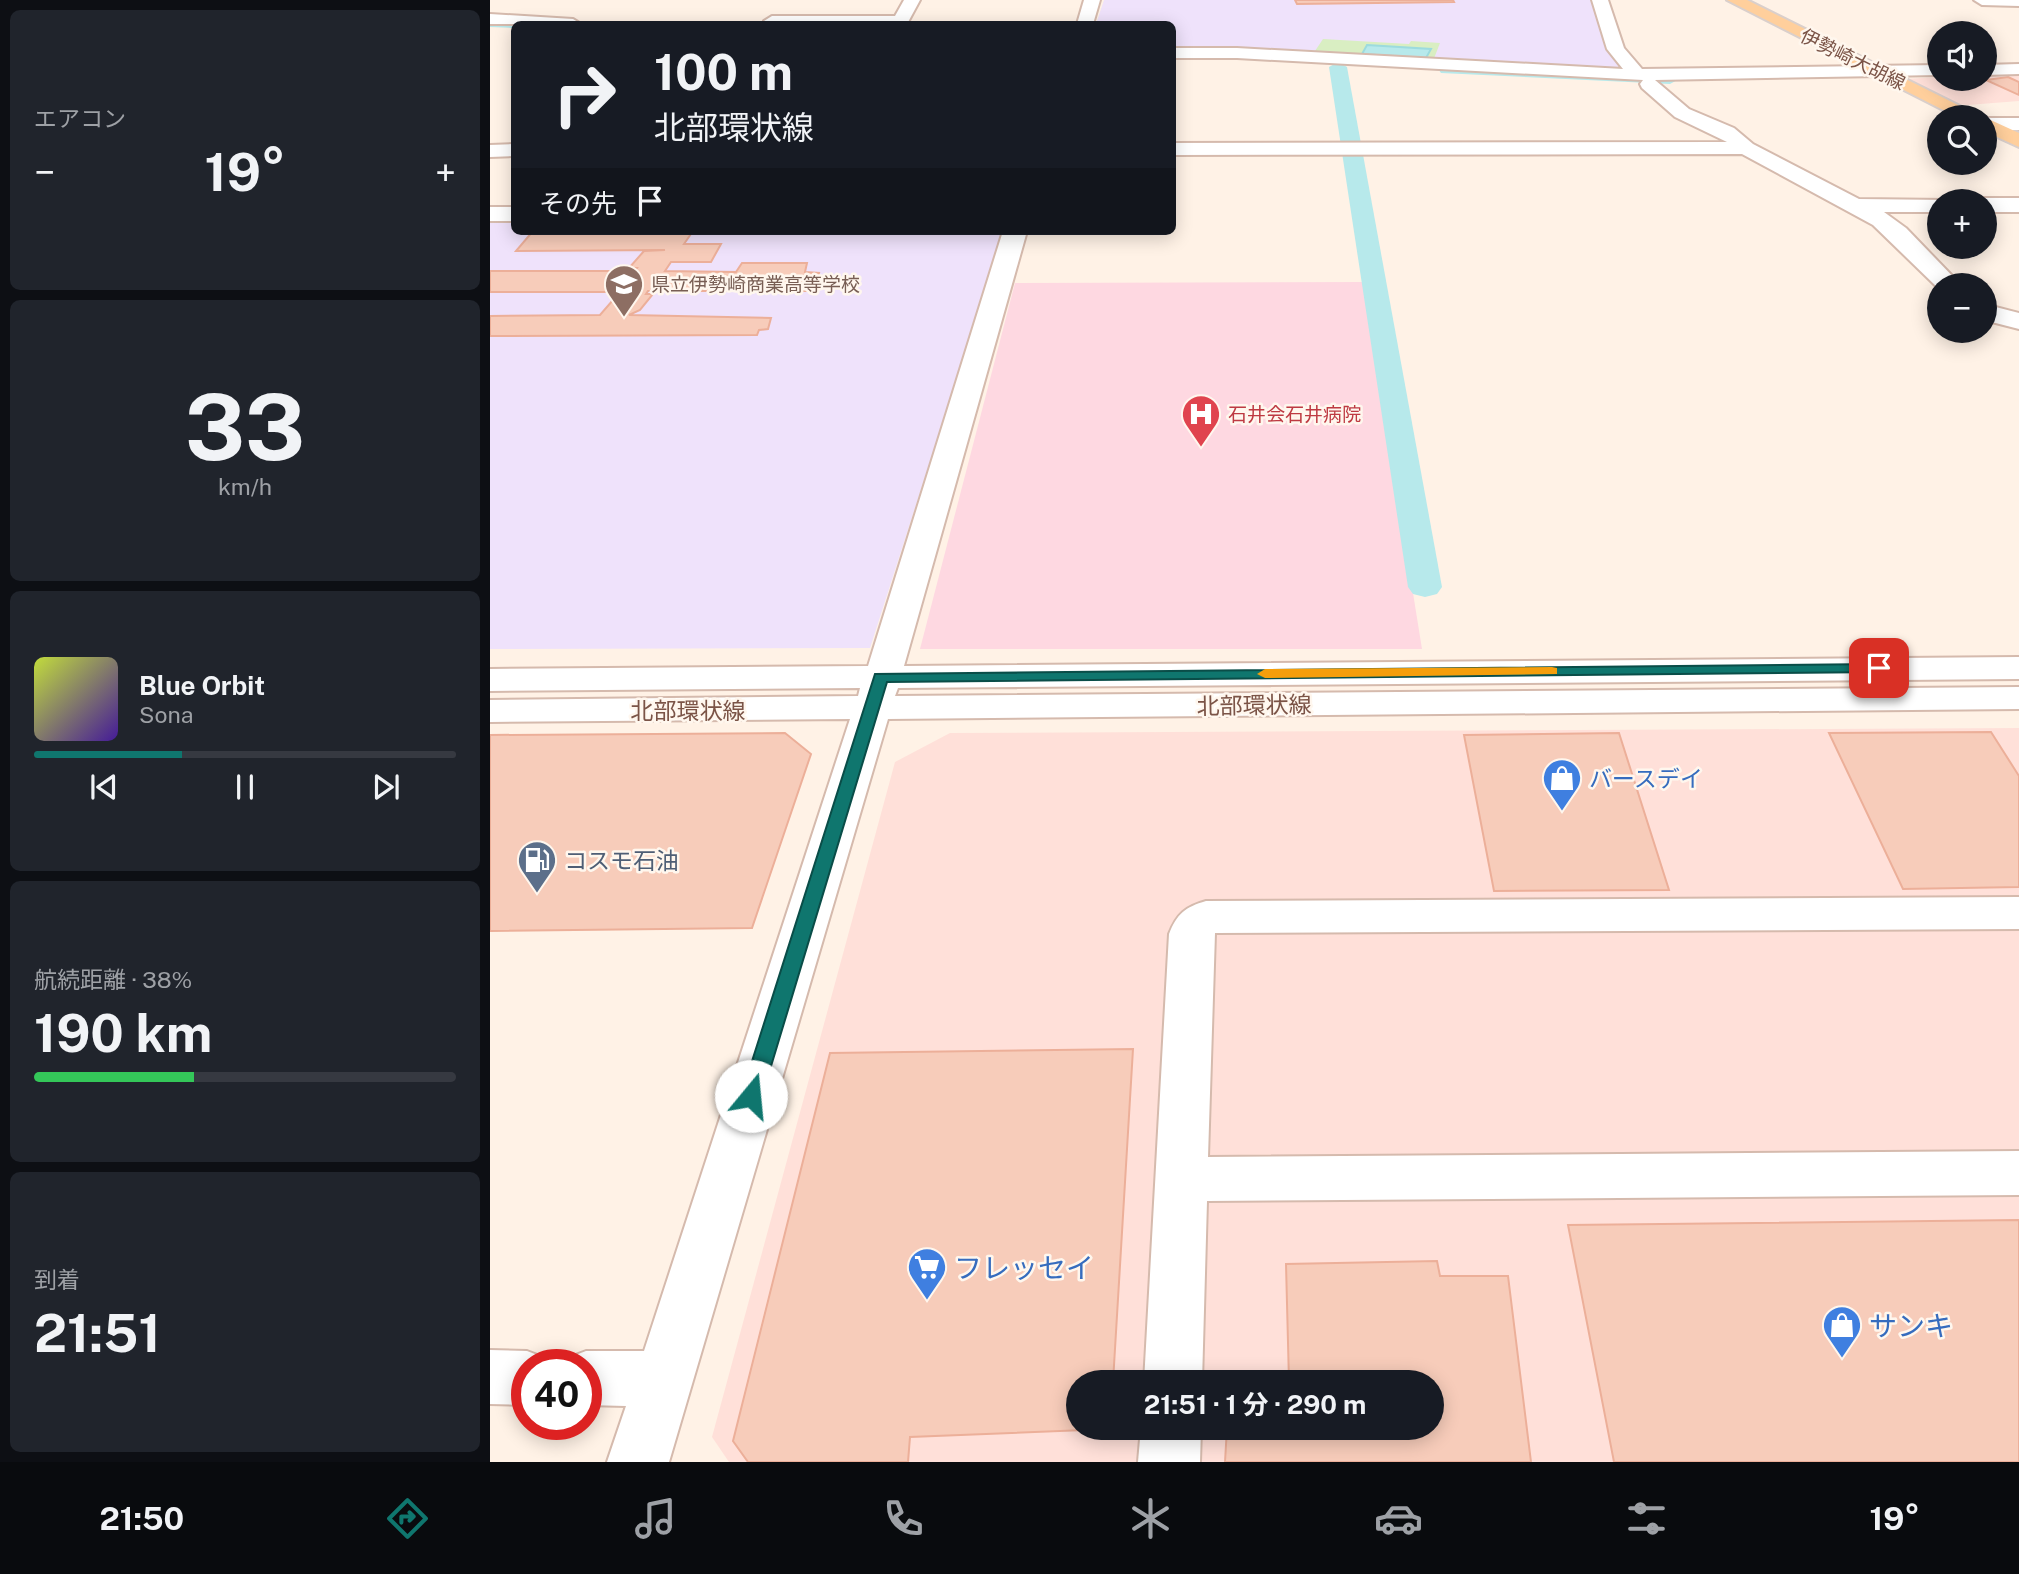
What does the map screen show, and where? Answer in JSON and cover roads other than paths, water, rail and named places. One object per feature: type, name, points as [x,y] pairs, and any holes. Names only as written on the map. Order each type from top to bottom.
[{"type":"main road","name":"伊勢崎大胡線","points":[[1735,0],[1947,105]]},
{"type":"main road","name":"伊勢崎大胡線","points":[[1997,130],[2019,141]]},
{"type":"street","points":[[901,21],[912,0]]},
{"type":"street","points":[[1086,21],[1092,0]]},
{"type":"street","points":[[1600,0],[1616,49],[1643,80],[1682,113],[1727,132],[1746,148],[1858,206],[1898,233],[1937,273]]},
{"type":"street","points":[[1982,0],[2018,0]]},
{"type":"street","points":[[773,21],[786,5]]},
{"type":"street","points":[[490,19],[523,21]]},
{"type":"street","points":[[1176,53],[1237,53],[1643,80],[1927,70]]},
{"type":"street","points":[[1997,70],[2019,69]]},
{"type":"street","points":[[1997,123],[2019,124]]},
{"type":"street","points":[[1176,149],[1746,148]]},
{"type":"street","points":[[490,150],[511,150]]},
{"type":"street","points":[[1858,206],[1927,205]]},
{"type":"street","points":[[1997,205],[2019,205]]},
{"type":"street","points":[[490,214],[511,214]]},
{"type":"street","points":[[638,1462],[893,643],[1014,235]]},
{"type":"street","points":[[1997,315],[2019,321]]},
{"type":"street","name":"北部環状線","points":[[490,711],[876,693],[2019,668]]},
{"type":"street","name":"北部環状線","points":[[490,680],[876,693],[2019,698]]},
{"type":"street","points":[[1174,1370],[1191,934],[1195,924],[1206,917],[2019,913]]},
{"type":"street","points":[[1182,1179],[2019,1173]]},
{"type":"street","points":[[490,1377],[511,1378]]},
{"type":"street","points":[[602,1378],[664,1379]]},
{"type":"street","points":[[1169,1462],[1170,1440]]},
{"type":"water","points":[[1367,45],[1431,49],[1426,58],[1362,54]]},
{"type":"waterway","points":[[490,22],[511,23]]},
{"type":"waterway","points":[[1338,67],[1425,587]]},
{"type":"waterway","points":[[1447,69],[1670,79]]},
{"type":"place","name":"県立伊勢崎商業高等学校","points":[[624,318]]},
{"type":"place","name":"石井会石井病院","points":[[1201,448]]},
{"type":"place","name":"バースデイ","points":[[1562,812]]},
{"type":"place","name":"コスモ石油","points":[[537,894]]},
{"type":"place","name":"フレッセイ","points":[[927,1301]]},
{"type":"place","name":"サンキ","points":[[1842,1359]]}]
